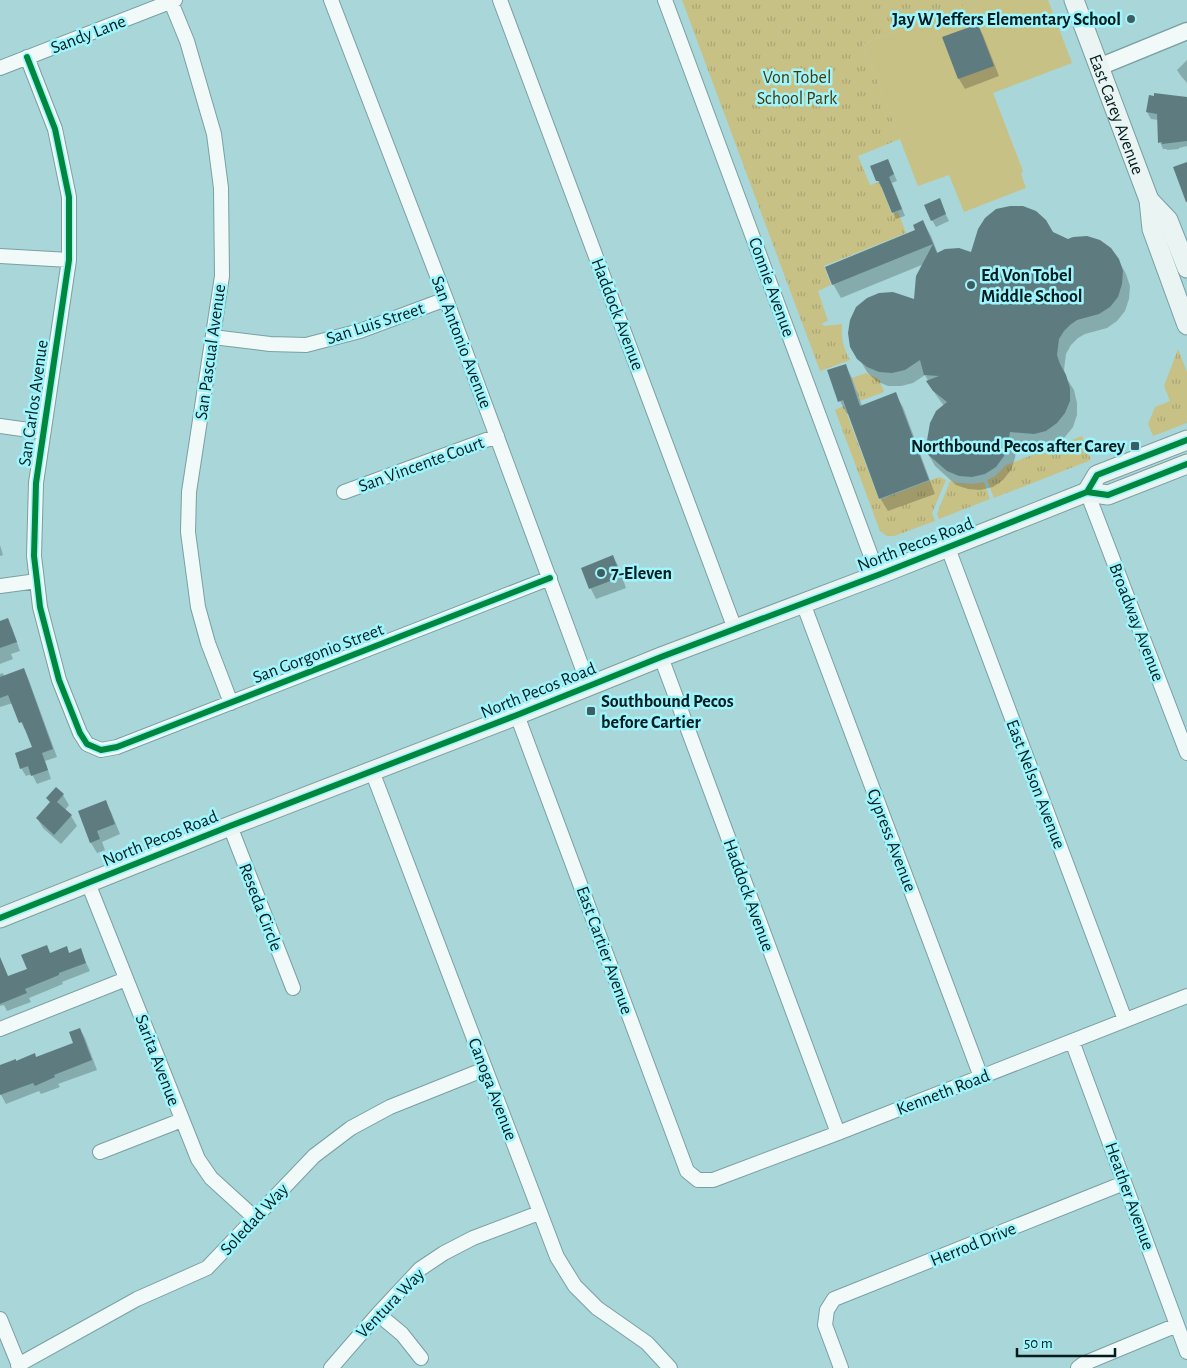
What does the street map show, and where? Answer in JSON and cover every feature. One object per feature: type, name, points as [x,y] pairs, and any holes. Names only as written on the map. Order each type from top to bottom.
[{"type":"main road","name":"East Carey Avenue","points":[[1074,0],[1148,200],[1152,229],[1187,325]]},
{"type":"main road","name":"East Carey Avenue","points":[[1148,200],[1168,220],[1187,268]]},
{"type":"main road","name":"North Pecos Road","points":[[1087,492],[1097,476],[1187,440]]},
{"type":"main road","name":"North Pecos Road","points":[[0,918],[230,826],[803,602],[948,548],[1087,492],[1108,495],[1187,464]]},
{"type":"street","name":"San Antonio Avenue","points":[[331,0],[446,299],[590,686]]},
{"type":"street","name":"Haddock Avenue","points":[[500,0],[735,629]]},
{"type":"street","name":"Connie Avenue","points":[[665,0],[878,575]]},
{"type":"street","name":"Sandy Lane","points":[[0,68],[173,1]]},
{"type":"street","name":"San Pascual Avenue","points":[[173,1],[214,134],[221,188],[222,276],[189,492],[188,532],[198,608],[208,643],[230,703]]},
{"type":"street","points":[[1099,67],[1187,31]]},
{"type":"street","name":"San Carlos Avenue","points":[[27,57],[55,129],[69,197],[69,260],[36,483],[34,556],[40,608],[59,680],[80,733],[88,744],[95,747]]},
{"type":"street","points":[[0,256],[69,260]]},
{"type":"street","name":"San Luis Street","points":[[213,337],[270,344],[306,344],[360,331],[446,299]]},
{"type":"street","points":[[0,426],[44,432]]},
{"type":"street","name":"San Vincente Court","points":[[344,492],[497,436]]},
{"type":"street","name":"Broadway Avenue","points":[[1087,492],[1187,753]]},
{"type":"street","name":"East Nelson Avenue","points":[[948,548],[1125,1020]]},
{"type":"street","name":"San Gorgonio Street","points":[[95,747],[101,750],[117,747],[550,578]]},
{"type":"street","points":[[0,586],[37,581]]},
{"type":"street","name":"Cypress Avenue","points":[[803,602],[981,1077]]},
{"type":"street","name":"Haddock Avenue","points":[[661,658],[838,1133]]},
{"type":"street","name":"East Cartier Avenue","points":[[517,715],[687,1171],[698,1180]]},
{"type":"street","name":"Canoga Avenue","points":[[372,771],[556,1258],[576,1286],[597,1308],[647,1343],[670,1368]]},
{"type":"street","name":"Reseda Circle","points":[[230,826],[293,988]]},
{"type":"street","name":"Sarita Avenue","points":[[88,883],[198,1159],[211,1178],[255,1218]]},
{"type":"street","points":[[0,1029],[126,979]]},
{"type":"street","name":"Kenneth Road","points":[[698,1180],[713,1180],[838,1133],[1187,996]]},
{"type":"street","name":"Heather Avenue","points":[[1072,1041],[1187,1352]]},
{"type":"street","name":"Soledad Way","points":[[19,1367],[137,1299],[207,1268],[314,1156],[352,1128],[390,1107],[485,1069]]},
{"type":"street","points":[[100,1152],[182,1120]]},
{"type":"street","name":"Herrod Drive","points":[[841,1368],[825,1325],[828,1310],[834,1299],[1124,1183]]},
{"type":"street","name":"Ventura Way","points":[[330,1368],[420,1269],[444,1253],[473,1238],[539,1214]]},
{"type":"street","points":[[378,1314],[402,1334],[421,1358]]},
{"type":"street","points":[[0,1319],[19,1367]]},
{"type":"street","points":[[1078,1368],[1083,1364],[1178,1325]]},
{"type":"green space","name":"Von Tobel School Park","points":[[682,0],[978,0],[863,44],[900,139],[858,156],[870,185],[879,182],[892,214],[898,212],[906,233],[824,266],[831,285],[818,291],[828,321],[822,323],[824,326],[842,324],[843,343],[850,360],[820,371]]},
{"type":"green space","points":[[978,0],[1048,0],[1072,63],[993,93],[1023,171],[1021,174],[1026,188],[964,212],[949,175],[918,186],[863,44]]},
{"type":"green space","points":[[1178,349],[1187,372],[1187,423],[1153,436],[1148,424],[1155,407],[1170,401],[1164,386]]},
{"type":"green space","points":[[866,373],[879,379],[884,392],[860,401],[852,378]]},
{"type":"green space","points":[[844,406],[879,500],[939,477],[946,480],[932,513],[935,521],[894,536],[887,536],[880,531],[835,410]]},
{"type":"green space","points":[[1082,436],[1091,460],[994,498],[987,480],[995,476],[1006,465]]},
{"type":"green space","points":[[950,481],[967,484],[984,482],[990,499],[939,519],[937,514]]},
{"type":"building","points":[[978,24],[994,66],[958,79],[942,37]]},
{"type":"building","points":[[1154,93],[1187,97],[1187,141],[1158,143],[1157,114],[1146,112],[1149,95],[1154,96]]},
{"type":"building","points":[[888,159],[894,174],[889,177],[902,209],[892,213],[879,181],[876,181],[870,166]]},
{"type":"building","points":[[1187,162],[1187,202],[1186,202],[1173,167]]},
{"type":"building","points":[[940,198],[946,214],[931,221],[924,205]]},
{"type":"building","points":[[1023,206],[1036,211],[1046,220],[1053,232],[1068,239],[1087,236],[1100,240],[1111,248],[1119,259],[1123,271],[1122,284],[1118,297],[1110,307],[1099,314],[1077,320],[1064,331],[1059,339],[1057,355],[1070,388],[1070,401],[1065,413],[1057,423],[1046,431],[1034,434],[1010,432],[1004,456],[996,467],[985,474],[972,477],[959,476],[947,471],[925,452],[930,423],[936,411],[947,402],[933,391],[926,381],[939,376],[924,375],[920,360],[905,370],[892,373],[879,372],[867,367],[857,359],[850,347],[848,333],[850,320],[856,307],[867,298],[879,293],[893,292],[914,299],[916,276],[933,244],[832,285],[825,267],[915,230],[913,225],[923,220],[937,253],[945,249],[959,248],[971,252],[978,229],[985,218],[996,209]]},
{"type":"building","points":[[846,364],[860,406],[896,392],[929,480],[879,499],[843,400],[838,402],[827,370]]},
{"type":"building","name":"7-Eleven","points":[[613,555],[621,577],[589,589],[581,568]]},
{"type":"building","points":[[8,618],[17,642],[0,648],[0,621]]},
{"type":"building","points":[[24,668],[53,749],[42,753],[48,770],[31,776],[28,766],[20,769],[15,753],[32,747],[22,722],[19,723],[8,695],[0,698],[0,677]]},
{"type":"building","points":[[56,787],[64,794],[57,802],[72,815],[54,835],[36,818],[50,802],[46,798]]},
{"type":"building","points":[[106,800],[115,824],[97,831],[100,839],[90,843],[78,811]]},
{"type":"building","points":[[47,945],[50,953],[67,946],[69,953],[81,948],[86,963],[25,989],[27,993],[0,1004],[0,957],[8,976],[27,969],[21,955]]},
{"type":"building","points":[[80,1028],[92,1060],[54,1075],[55,1077],[35,1086],[33,1083],[0,1095],[0,1065],[35,1053],[36,1057],[73,1043],[69,1032]]},
{"type":"cycle path","points":[[27,57],[55,129],[69,197],[69,260],[36,483],[34,556],[40,607],[59,680],[80,733],[87,744],[101,750],[117,747],[550,578]]},
{"type":"cycle path","points":[[1087,492],[1097,475],[1187,440]]},
{"type":"cycle path","points":[[0,918],[661,657],[878,575],[1087,492],[1108,495],[1187,464]]},
{"type":"place","name":"Jay W Jeffers Elementary School","points":[[1131,19]]},
{"type":"place","name":"Ed Von Tobel Middle School","points":[[971,285]]},
{"type":"place","name":"Northbound Pecos after Carey","points":[[1135,446]]},
{"type":"place","name":"7-Eleven","points":[[601,573]]},
{"type":"place","name":"Southbound Pecos before Cartier","points":[[591,711]]}]
